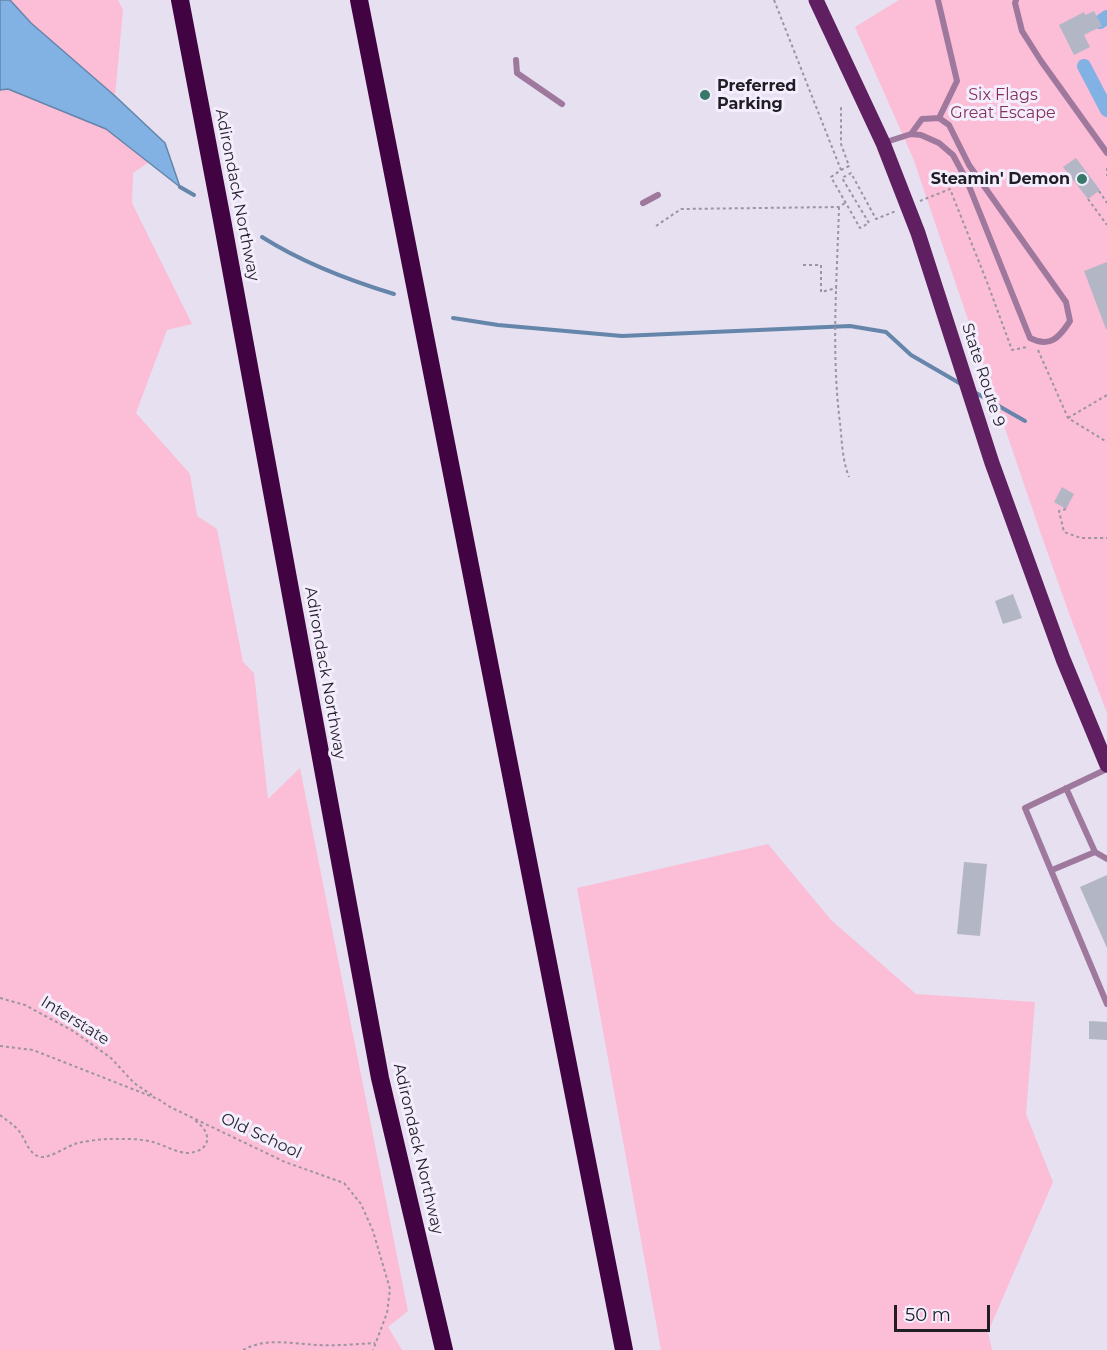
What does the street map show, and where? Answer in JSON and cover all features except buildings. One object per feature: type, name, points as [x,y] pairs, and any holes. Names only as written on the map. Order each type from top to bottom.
[{"type":"highway","name":"Adirondack Northway","points":[[180,0],[380,1078],[444,1350]]},
{"type":"highway","points":[[359,0],[624,1350]]},
{"type":"main road","name":"State Route 9","points":[[816,0],[883,143],[918,233],[992,463],[1063,659],[1107,767]]},
{"type":"lane","points":[[938,0],[957,81],[939,118]]},
{"type":"lane","points":[[1016,0],[1022,31],[1107,153]]},
{"type":"lane","points":[[516,60],[516,74],[562,104]]},
{"type":"lane","points":[[883,143],[910,134],[921,135],[939,143],[953,155],[967,181],[1030,338],[1040,343],[1051,341],[1062,333],[1070,321],[1066,302],[969,165],[949,125],[939,118],[922,119],[910,134]]},
{"type":"lane","points":[[643,203],[658,195]]},
{"type":"lane","points":[[1107,767],[1025,808],[1107,1004]]},
{"type":"lane","points":[[1066,788],[1095,852],[1107,859]]},
{"type":"lane","points":[[1052,870],[1095,852]]},
{"type":"path","points":[[774,0],[841,170]]},
{"type":"path","points":[[841,106],[841,144],[849,166],[831,177],[860,228],[869,223],[854,199]]},
{"type":"path","points":[[1099,191],[1107,203]]},
{"type":"path","points":[[1088,199],[1107,225]]},
{"type":"path","points":[[656,226],[681,209],[839,207],[845,202]]},
{"type":"path","points":[[839,207],[835,339],[837,404],[844,465],[849,477]]},
{"type":"path","points":[[803,265],[821,265],[821,292],[837,288]]},
{"type":"path","points":[[987,282],[1012,350]]},
{"type":"path","points":[[1036,344],[1068,418],[1107,442]]},
{"type":"path","points":[[1068,418],[1107,395]]},
{"type":"path","points":[[1066,509],[1059,511],[1064,532],[1081,538],[1107,538]]},
{"type":"path","name":"Interstate","points":[[0,998],[25,1005],[73,1031],[111,1058],[134,1083],[158,1099]]},
{"type":"path","name":"Old School","points":[[0,1046],[33,1050],[158,1099],[285,1162],[344,1183],[361,1204],[373,1231],[390,1289],[387,1313],[373,1350]]},
{"type":"path","points":[[0,1115],[16,1127],[28,1148],[40,1157],[77,1143],[105,1139],[141,1139],[188,1153],[200,1150],[207,1144],[206,1130],[185,1114]]},
{"type":"path","points":[[243,1350],[250,1346],[279,1341],[320,1345],[375,1343]]},
{"type":"green space","points":[[10,0],[118,0],[123,10],[115,96],[31,23]]},
{"type":"green space","name":"Six Flags Great Escape","points":[[899,0],[1107,0],[1107,713],[1042,537],[913,158],[855,27]]},
{"type":"green space","points":[[7,88],[106,129],[149,162],[133,173],[132,203],[192,324],[167,330],[136,413],[190,474],[197,516],[217,529],[243,662],[254,673],[268,799],[300,768],[408,1311],[388,1327],[402,1350],[0,1350],[0,90]]},
{"type":"green space","points":[[768,844],[831,920],[916,994],[1035,1002],[1026,1114],[1053,1182],[988,1332],[992,1350],[661,1350],[577,888]]},
{"type":"water","points":[[0,0],[10,0],[31,23],[165,143],[180,187],[106,129],[8,89],[0,90]]},
{"type":"waterway","points":[[1100,22],[1107,17]]},
{"type":"waterway","points":[[1084,66],[1107,110]]},
{"type":"waterway","points":[[180,187],[194,195]]},
{"type":"waterway","points":[[262,237],[326,270],[394,294]]},
{"type":"waterway","points":[[453,318],[498,325],[622,336],[850,326],[886,332],[911,355],[961,384]]},
{"type":"waterway","points":[[976,393],[1025,421]]},
{"type":"place","name":"Preferred Parking","points":[[705,95]]},
{"type":"place","name":"Steamin' Demon","points":[[1082,179]]}]
